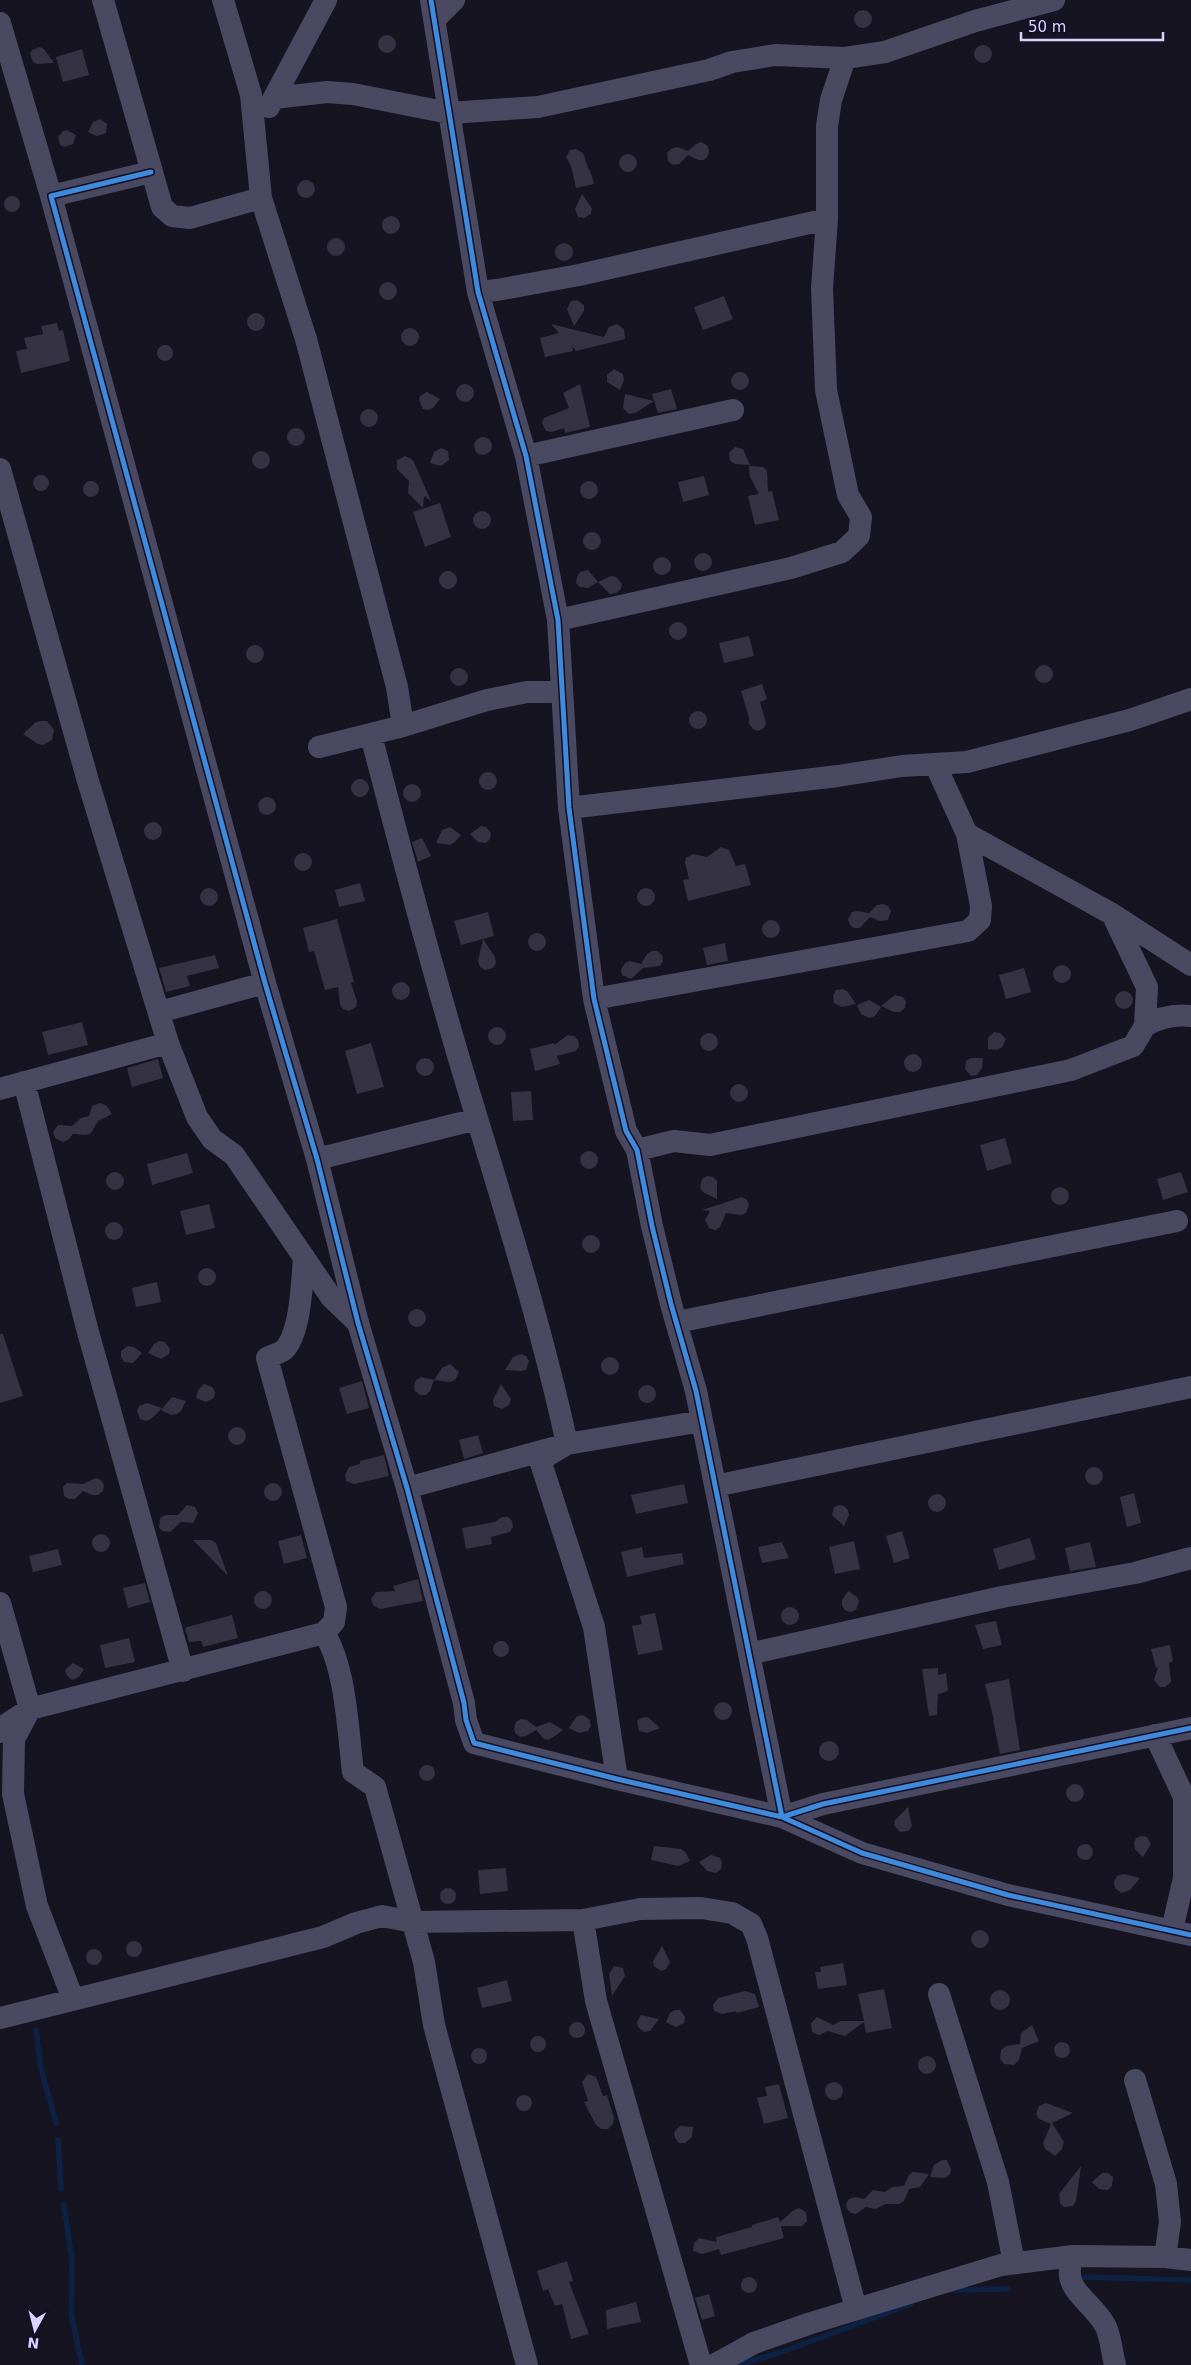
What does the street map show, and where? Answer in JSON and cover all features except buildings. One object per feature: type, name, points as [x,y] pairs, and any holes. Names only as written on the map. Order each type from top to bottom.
[{"type":"street","points":[[103,0],[162,207],[172,216],[190,218],[261,198]]},
{"type":"street","points":[[223,0],[251,95],[261,198],[306,339],[397,687],[403,726]]},
{"type":"street","points":[[254,135],[326,0]]},
{"type":"street","points":[[454,0],[433,10],[478,292],[526,456],[558,620],[569,808],[594,999],[626,1131],[637,1150],[652,1226],[702,1421],[782,1817]]},
{"type":"street","points":[[274,98],[327,92],[353,94],[449,113],[538,107],[709,70],[732,62],[775,55],[845,58],[885,52],[975,22],[1054,0]]},
{"type":"street","points":[[0,23],[51,196],[265,983],[317,1159],[358,1323],[407,1488],[462,1694],[466,1720],[474,1744],[617,1780],[782,1817],[862,1853],[999,1893],[1181,1932],[1184,1878],[1184,1797],[1155,1735]]},
{"type":"street","points":[[558,620],[791,568],[842,552],[859,536],[860,517],[848,495],[826,390],[822,288],[827,219],[827,126],[831,100],[845,58]]},
{"type":"street","points":[[51,196],[151,172]]},
{"type":"street","points":[[478,292],[580,275],[827,219]]},
{"type":"street","points":[[526,456],[733,410]]},
{"type":"street","points":[[0,469],[86,771],[168,1044],[197,1118],[212,1139],[234,1155],[330,1297],[358,1323]]},
{"type":"street","points":[[319,747],[371,735],[487,700],[527,692],[562,692]]},
{"type":"street","points":[[569,808],[838,776],[902,766],[967,762],[1130,720],[1191,699]]},
{"type":"street","points":[[371,735],[404,866],[529,1291],[567,1444]]},
{"type":"street","points":[[594,999],[968,931],[980,920],[980,906],[967,834],[935,764]]},
{"type":"street","points":[[967,834],[1112,914],[1191,965]]},
{"type":"street","points":[[637,1150],[674,1142],[710,1145],[1071,1070],[1133,1046],[1145,1026],[1147,987],[1112,914]]},
{"type":"street","points":[[159,1012],[265,983]]},
{"type":"street","points":[[1145,1026],[1156,1020],[1177,1014],[1191,1016]]},
{"type":"street","points":[[0,1089],[168,1044]]},
{"type":"street","points":[[24,1082],[88,1332],[182,1670]]},
{"type":"street","points":[[317,1159],[477,1118]]},
{"type":"street","points":[[677,1322],[1177,1221]]},
{"type":"street","points":[[0,1732],[7,1724],[30,1709],[324,1633],[334,1622],[336,1608],[267,1358],[284,1350],[295,1329],[304,1258]]},
{"type":"street","points":[[715,1486],[1191,1387]]},
{"type":"street","points":[[407,1488],[567,1444],[702,1421]]},
{"type":"street","points":[[567,1444],[540,1460],[594,1627],[617,1780]]},
{"type":"street","points":[[749,1654],[1002,1596],[1135,1573],[1191,1558]]},
{"type":"street","points":[[0,1603],[30,1709],[14,1739],[13,1794],[37,1906],[73,1999]]},
{"type":"street","points":[[324,1633],[333,1646],[346,1708],[353,1772],[375,1787],[424,1962],[434,2025],[527,2365]]},
{"type":"street","points":[[782,1817],[823,1804],[1191,1728]]},
{"type":"street","points":[[0,2018],[323,1937],[356,1923],[382,1916],[413,1922],[583,1920],[640,1909],[701,1908],[732,1913],[751,1924],[758,1938],[856,2309]]},
{"type":"street","points":[[583,1920],[596,2001],[700,2365]]},
{"type":"street","points":[[939,1994],[998,2182],[1014,2263]]},
{"type":"street","points":[[1135,2080],[1166,2184],[1170,2222],[1165,2257]]},
{"type":"street","points":[[714,2365],[754,2343],[1000,2264],[1073,2256],[1165,2257],[1191,2260]]},
{"type":"street","points":[[1073,2256],[1068,2268],[1070,2281],[1106,2327],[1115,2365]]},
{"type":"waterway","points":[[36,2030],[41,2069],[56,2123]]},
{"type":"waterway","points":[[58,2140],[61,2189]]},
{"type":"waterway","points":[[64,2205],[72,2260],[71,2314],[82,2365]]},
{"type":"waterway","points":[[1082,2277],[1191,2280]]},
{"type":"waterway","points":[[952,2290],[1008,2289]]},
{"type":"waterway","points":[[738,2365],[779,2353],[911,2304]]},
{"type":"cycle path","points":[[431,0],[478,292],[526,456],[558,620],[569,808],[594,999],[626,1131],[637,1150],[652,1226],[671,1304],[696,1391],[782,1817],[823,1804],[1191,1728]]},
{"type":"cycle path","points":[[151,172],[51,196],[265,983],[317,1159],[358,1323],[407,1488],[464,1703],[466,1720],[474,1743],[617,1779],[782,1817],[862,1853],[1008,1895],[1191,1935]]}]
